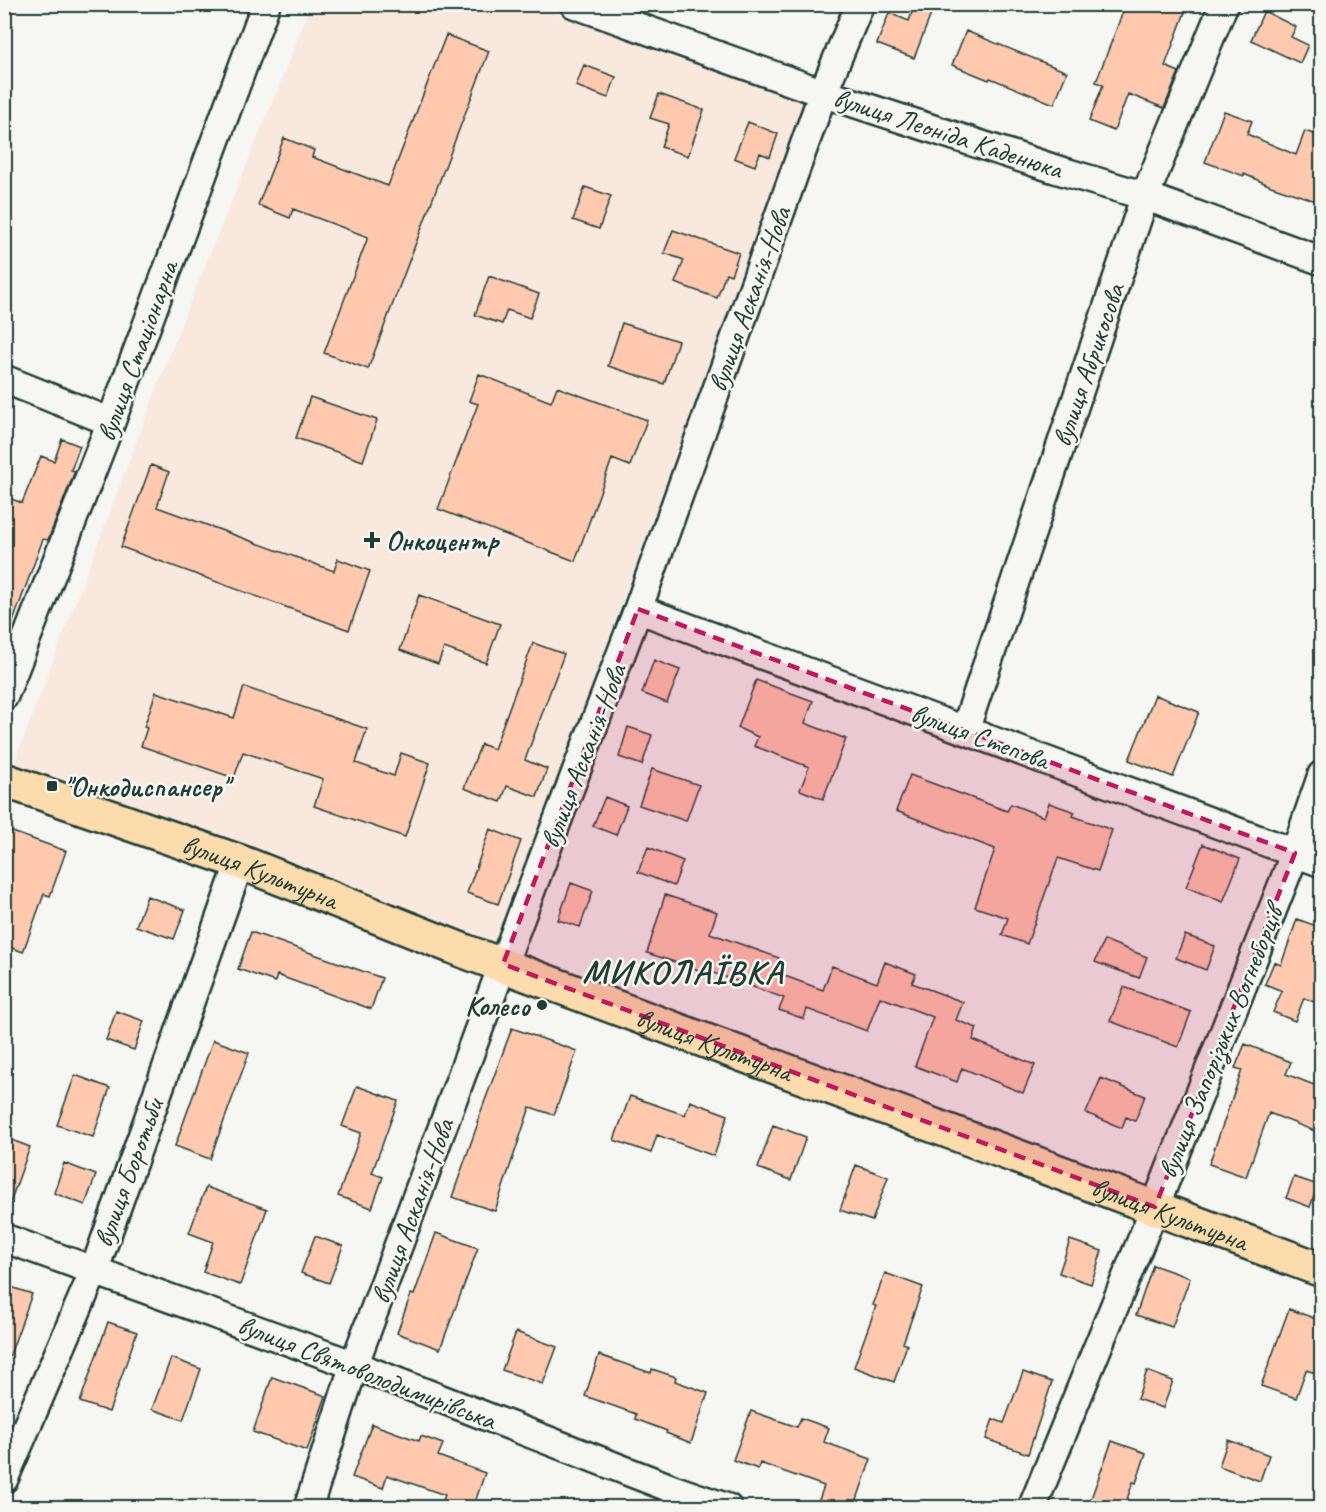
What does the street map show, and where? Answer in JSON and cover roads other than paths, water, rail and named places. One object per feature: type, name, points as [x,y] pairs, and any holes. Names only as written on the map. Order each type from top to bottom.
[{"type":"main road","name":"вулиця Культурна","points":[[4,780],[240,862],[464,951],[1322,1270]]},
{"type":"street","name":"вулиця Стаціонарна","points":[[4,696],[111,422],[266,4]]},
{"type":"street","name":"вулиця Леоніда Каденюка","points":[[574,4],[823,93],[1145,196],[1322,261]]},
{"type":"street","name":"вулиця Асканія-Нова","points":[[308,1508],[354,1365],[638,609],[823,93],[860,4]]},
{"type":"street","name":"вулиця Абрикосова","points":[[965,730],[1145,196],[1224,4]]},
{"type":"street","points":[[4,379],[111,422]]},
{"type":"street","name":"вулиця Степова","points":[[638,609],[1322,863]]},
{"type":"street","name":"вулиця Запорізьких Вогнеборців","points":[[1032,1508],[1155,1207],[1295,853],[1322,775]]},
{"type":"street","name":"вулиця Боротьби","points":[[4,1479],[94,1271],[240,862]]},
{"type":"street","name":"вулиця Святоволодимирівська","points":[[4,1238],[354,1365],[673,1489],[728,1508]]},
{"type":"place","name":"Онкоцентр","points":[[372,540]]},
{"type":"place","name":"\"Онкодиспансер\"","points":[[52,786]]},
{"type":"place","name":"Колесо","points":[[542,1005]]},
{"type":"district","name":"МИКОЛАЇВКА","points":[[683,971]]}]
